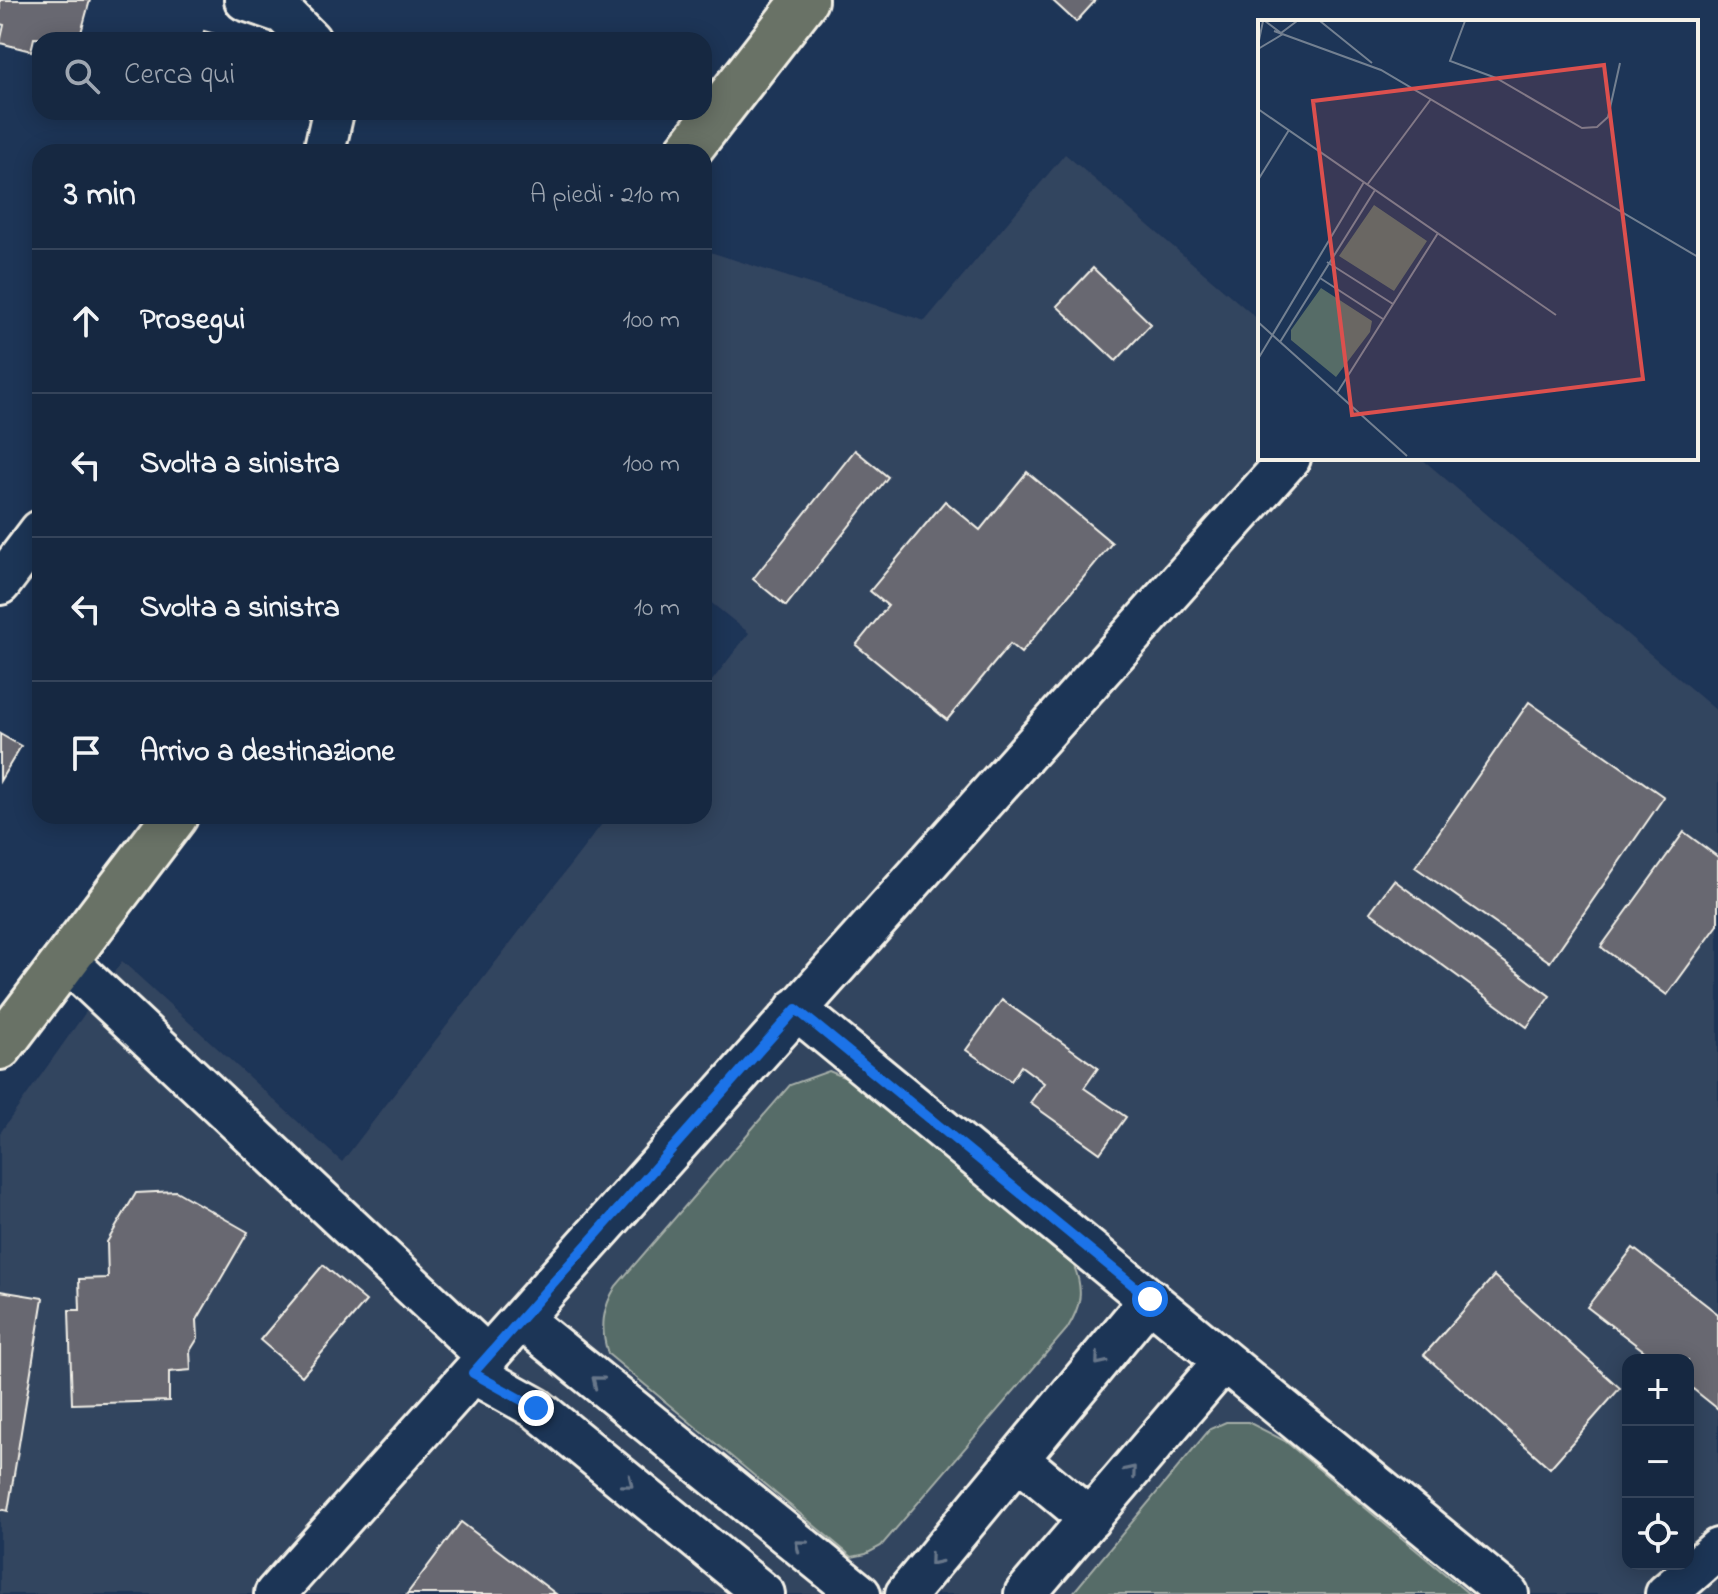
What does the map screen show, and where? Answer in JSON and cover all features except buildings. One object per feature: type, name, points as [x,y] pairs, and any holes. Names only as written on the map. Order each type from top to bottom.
[{"type":"main road","points":[[712,120],[805,0]]},
{"type":"main road","points":[[693,144],[712,120]]},
{"type":"main road","points":[[0,1047],[169,824]]},
{"type":"street","points":[[245,0],[283,13],[302,32]]},
{"type":"street","points":[[326,144],[331,120]]},
{"type":"street","points":[[275,1594],[1288,460]]},
{"type":"street","points":[[0,584],[32,542]]},
{"type":"street","points":[[66,960],[481,1365],[764,1594]]},
{"type":"street","points":[[796,1009],[1508,1594]]},
{"type":"street","points":[[906,1594],[1150,1299]]},
{"type":"street","points":[[521,1319],[860,1594]]},
{"type":"street","points":[[1025,1594],[1224,1361]]},
{"type":"street","points":[[1018,1459],[1090,1519]]},
{"type":"street","points":[[670,1517],[707,1470]]},
{"type":"street","points":[[1666,1594],[1718,1549]]},
{"type":"shaded area","points":[[1065,154],[1258,319],[1258,460],[1423,460],[1718,712],[1718,1594],[0,1594],[0,1133],[122,961],[342,1162],[602,824],[712,824],[712,681],[749,633],[712,603],[712,253],[925,321]]},
{"type":"green space","points":[[829,1071],[856,1082],[1074,1266],[1080,1291],[1078,1306],[1067,1329],[881,1546],[852,1557],[608,1354],[603,1327],[605,1311],[616,1286],[790,1085]]},
{"type":"green space","points":[[1226,1422],[1248,1422],[1285,1441],[1469,1594],[1072,1594],[1210,1429]]},
{"type":"route","points":[[536,1408],[473,1373],[796,1009],[1150,1299]]}]
